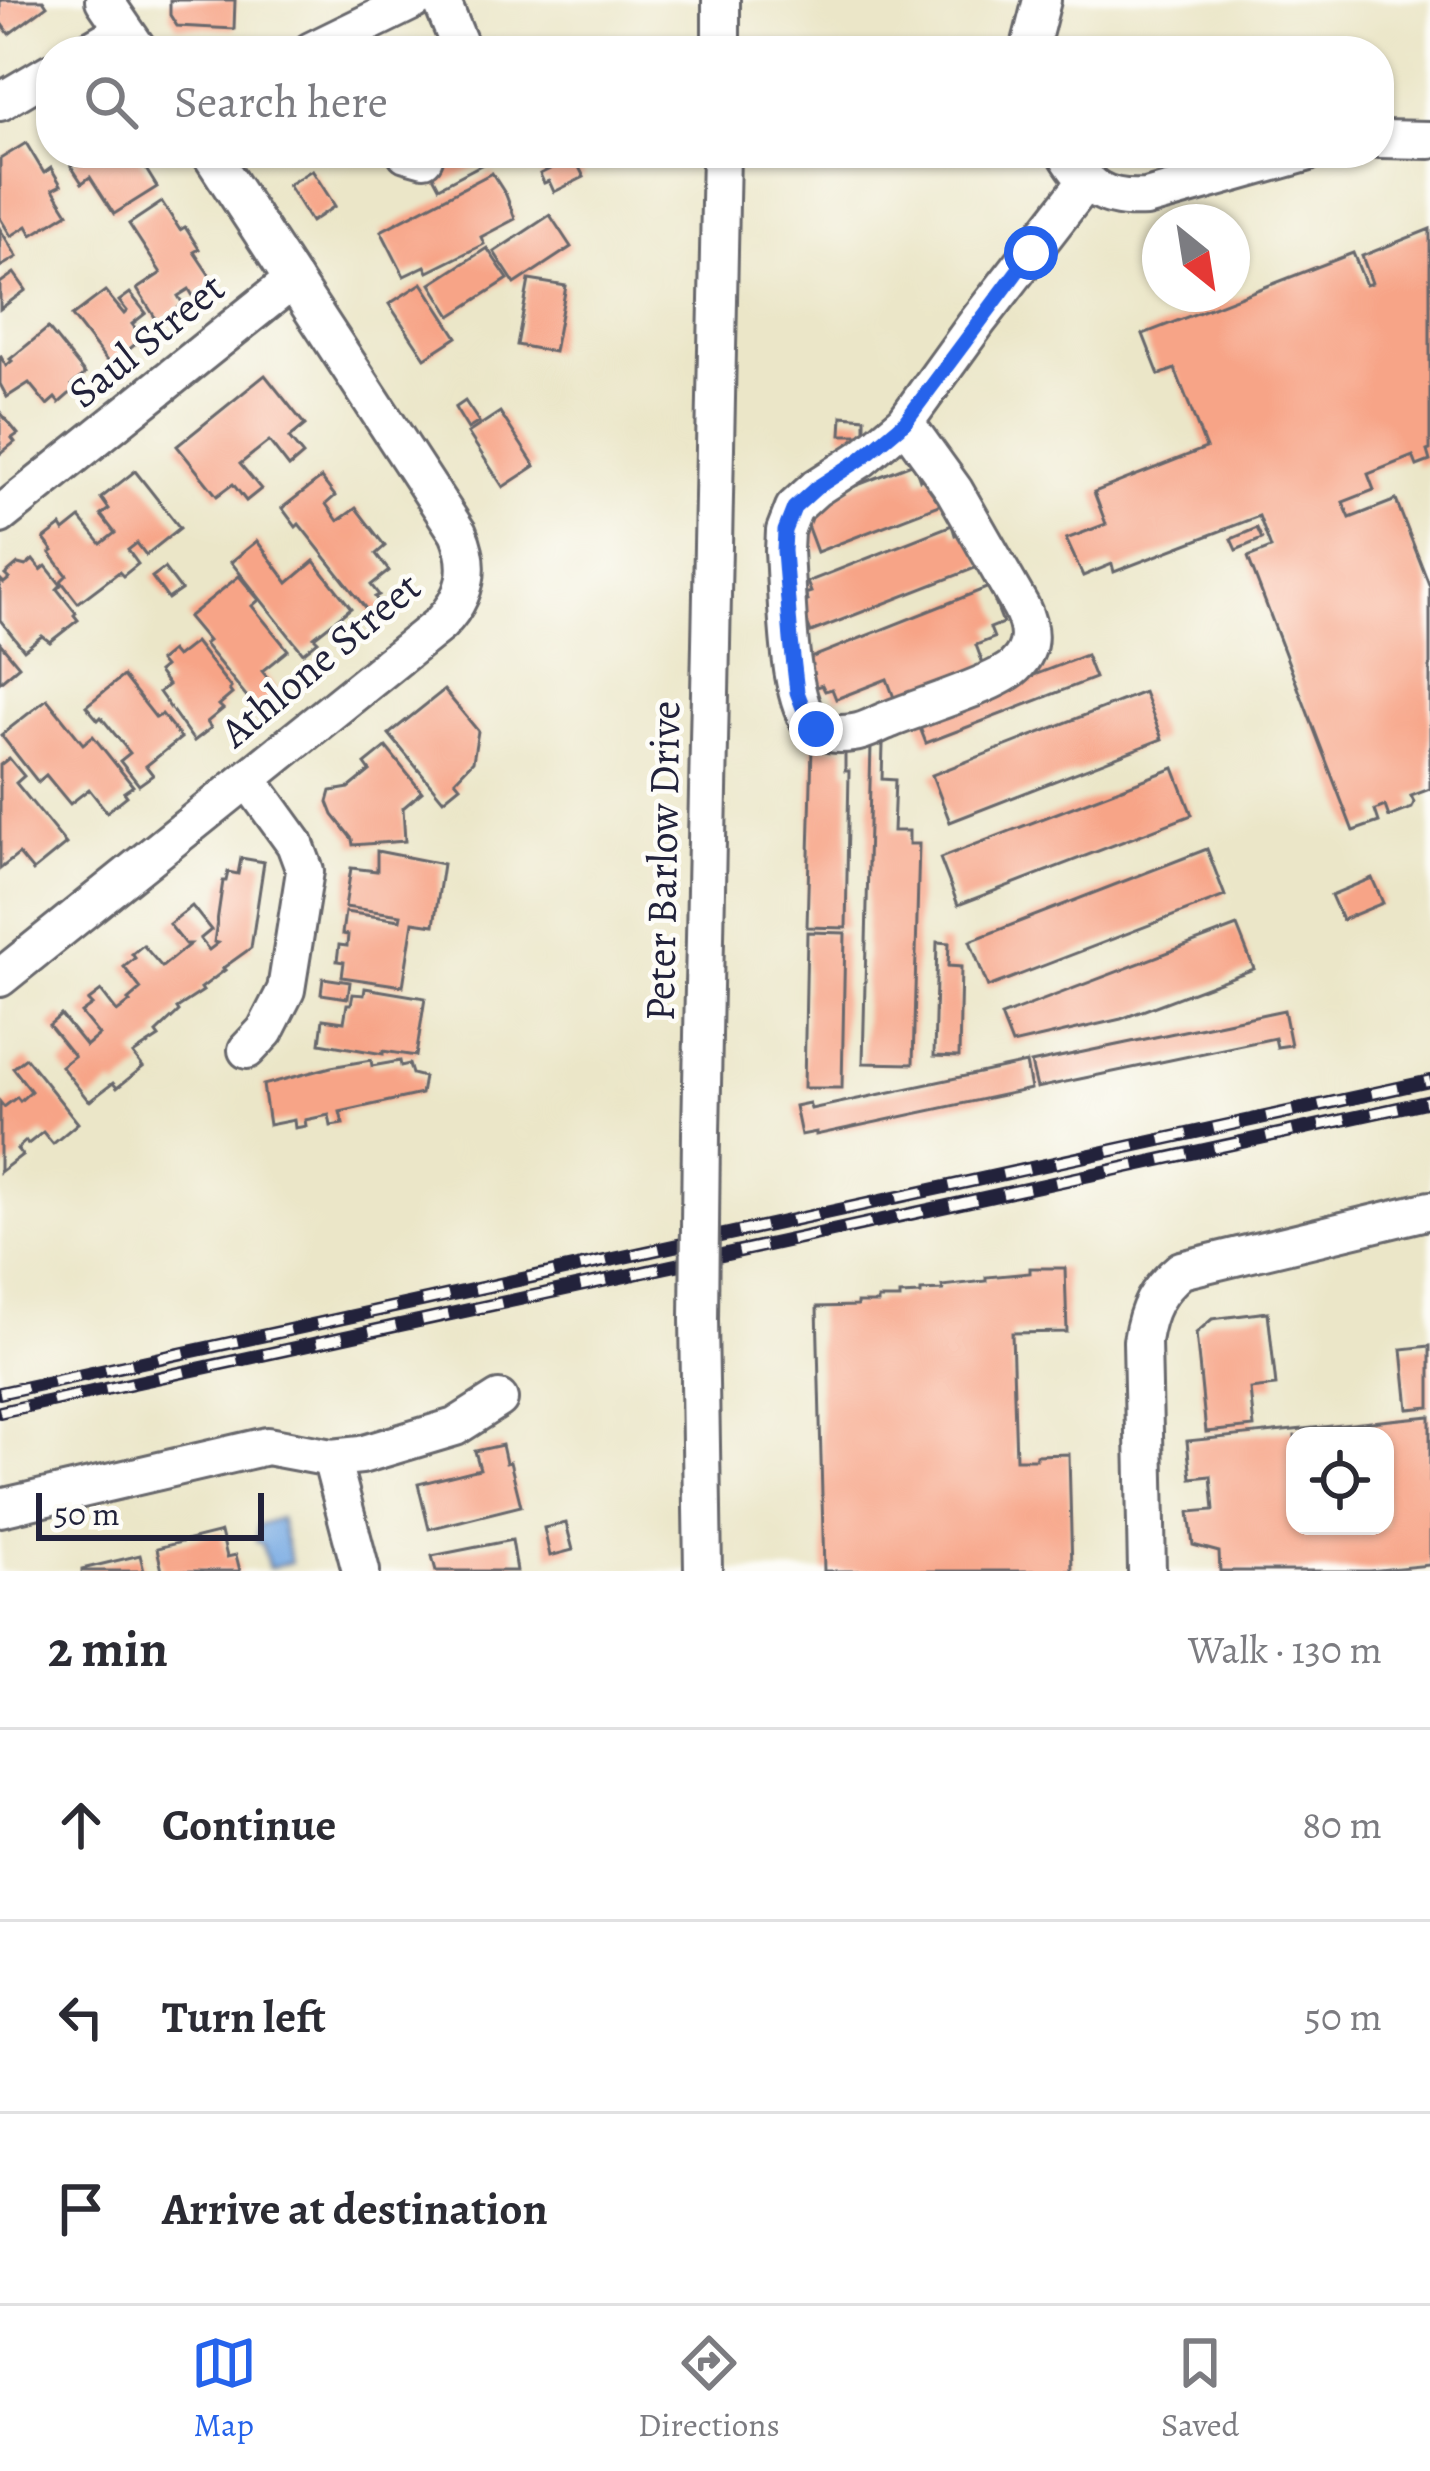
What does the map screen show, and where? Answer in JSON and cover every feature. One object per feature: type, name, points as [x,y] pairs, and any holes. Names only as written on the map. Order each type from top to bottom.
[{"type":"street","points":[[342,36],[415,0]]},
{"type":"street","points":[[441,0],[456,36]]},
{"type":"street","points":[[721,0],[722,36]]},
{"type":"street","points":[[1033,36],[1042,0]]},
{"type":"street","points":[[0,102],[36,81]]},
{"type":"street","points":[[1394,140],[1430,140]]},
{"type":"street","name":"Athlone Street","points":[[0,978],[440,624],[458,602],[466,574],[458,533],[220,168]]},
{"type":"street","name":"Peter Barlow Drive","points":[[703,1571],[698,1319],[721,168]]},
{"type":"street","points":[[905,422],[954,490],[1001,570],[1030,627],[1028,648],[1014,668],[988,681],[857,733],[824,732],[808,721],[797,692],[784,551],[794,508],[905,422],[978,321],[1075,168],[1117,198],[1146,198],[1253,168]]},
{"type":"street","name":"Saul Street","points":[[0,515],[292,280]]},
{"type":"street","points":[[247,1050],[265,1031],[286,990],[305,871],[295,844],[248,779]]},
{"type":"street","points":[[1147,1571],[1142,1341],[1146,1313],[1160,1288],[1181,1270],[1430,1210]]},
{"type":"street","points":[[0,1508],[267,1446],[331,1458],[362,1456],[455,1427],[499,1399]]},
{"type":"street","points":[[331,1458],[362,1571]]},
{"type":"water","points":[[280,1518],[291,1562],[269,1568],[262,1544],[256,1541],[258,1525]]},
{"type":"building","points":[[0,0],[43,0],[47,6],[9,34],[0,22]]},
{"type":"building","points":[[170,0],[235,0],[234,29],[177,26],[170,15]]},
{"type":"building","points":[[26,143],[36,168],[44,173],[51,168],[61,185],[53,189],[68,213],[32,235],[27,226],[11,236],[0,218],[0,159]]},
{"type":"building","points":[[72,168],[145,168],[157,187],[114,214],[90,177],[82,183]]},
{"type":"building","points":[[429,168],[475,168],[439,187]]},
{"type":"building","points":[[552,168],[580,168],[584,177],[554,192],[540,174]]},
{"type":"building","points":[[312,170],[335,206],[311,222],[288,185]]},
{"type":"building","points":[[492,173],[515,219],[481,237],[484,244],[428,272],[425,266],[404,276],[381,231]]},
{"type":"building","points":[[162,202],[180,230],[185,227],[199,249],[194,252],[214,282],[193,296],[189,289],[178,296],[183,304],[158,322],[137,289],[161,273],[129,224]]},
{"type":"building","points":[[550,215],[571,247],[515,284],[494,252]]},
{"type":"building","points":[[0,229],[17,257],[0,267]]},
{"type":"building","points":[[1430,229],[1430,461],[1417,466],[1413,456],[1368,474],[1374,490],[1343,502],[1350,518],[1396,500],[1430,587],[1430,789],[1411,796],[1412,808],[1389,817],[1385,806],[1375,810],[1379,822],[1353,831],[1248,557],[1271,548],[1259,516],[1114,572],[1112,564],[1083,576],[1066,539],[1106,524],[1094,492],[1206,448],[1175,369],[1159,375],[1143,334],[1200,312],[1250,312],[1250,293],[1353,253],[1366,285],[1372,283],[1362,256]]},
{"type":"building","points":[[487,248],[508,279],[451,316],[431,284]]},
{"type":"building","points":[[14,273],[26,290],[0,309],[0,283]]},
{"type":"building","points":[[529,280],[566,286],[554,352],[517,345]]},
{"type":"building","points":[[422,283],[457,337],[425,358],[389,304]]},
{"type":"building","points":[[105,291],[124,314],[127,311],[119,301],[130,293],[146,313],[132,324],[143,338],[110,365],[72,316]]},
{"type":"building","points":[[48,328],[85,374],[59,403],[55,398],[47,405],[29,383],[7,397],[0,384],[0,355],[6,366]]},
{"type":"building","points":[[265,375],[305,425],[289,438],[303,455],[289,467],[269,441],[240,464],[261,489],[246,501],[233,484],[217,496],[177,446]]},
{"type":"building","points":[[465,401],[479,422],[468,429],[455,408]]},
{"type":"building","points":[[0,412],[18,434],[0,454]]},
{"type":"building","points":[[500,412],[535,466],[503,487],[468,433]]},
{"type":"building","points":[[842,416],[865,418],[865,435],[841,435]]},
{"type":"building","points":[[914,463],[920,480],[933,475],[944,503],[817,552],[804,517],[818,511],[814,502]]},
{"type":"building","points":[[135,471],[180,528],[146,555],[137,543],[128,550],[138,564],[123,576],[119,572],[78,603],[61,581],[67,575],[44,539],[80,518],[101,544],[115,533],[101,515],[109,509],[101,498]]},
{"type":"building","points":[[321,478],[335,496],[326,504],[338,521],[356,508],[385,546],[376,554],[389,571],[371,585],[385,611],[374,619],[282,508]]},
{"type":"building","points":[[952,525],[955,535],[969,529],[983,565],[811,632],[800,604],[808,601],[805,594],[811,592],[807,582]]},
{"type":"building","points":[[1257,528],[1262,539],[1236,550],[1231,539]]},
{"type":"building","points":[[257,541],[288,583],[314,561],[351,608],[314,637],[318,641],[303,653],[231,562]]},
{"type":"building","points":[[33,560],[41,570],[46,566],[61,585],[57,589],[78,620],[50,642],[42,636],[24,650],[0,620],[0,579],[4,583],[9,579],[5,575],[18,564],[26,566]]},
{"type":"building","points":[[164,568],[181,590],[168,599],[152,577]]},
{"type":"building","points":[[239,576],[259,600],[252,606],[288,650],[262,671],[278,691],[256,708],[188,617]]},
{"type":"building","points":[[989,587],[1003,623],[990,628],[994,638],[976,645],[985,669],[896,703],[887,679],[836,699],[832,689],[816,687],[805,660]]},
{"type":"building","points":[[195,642],[232,694],[207,722],[211,728],[194,741],[159,692],[168,685],[158,672],[164,667],[159,661],[171,651],[176,657]]},
{"type":"building","points":[[0,643],[19,666],[0,682]]},
{"type":"building","points":[[1086,655],[1095,678],[926,743],[917,720]]},
{"type":"building","points":[[123,676],[156,718],[162,714],[181,738],[146,766],[153,775],[139,785],[120,761],[130,753],[86,706]]},
{"type":"building","points":[[444,690],[478,731],[473,761],[455,780],[460,786],[443,800],[389,734]]},
{"type":"building","points":[[1144,692],[1162,739],[950,822],[932,775]]},
{"type":"building","points":[[47,699],[83,744],[93,736],[133,786],[107,812],[89,789],[70,804],[46,775],[38,782],[1,735]]},
{"type":"building","points":[[871,745],[883,745],[882,779],[895,780],[893,831],[909,831],[909,844],[919,844],[913,1064],[863,1063]]},
{"type":"building","points":[[386,747],[422,792],[403,808],[405,841],[353,845],[333,815],[328,802],[331,791],[349,788],[370,771],[365,764]]},
{"type":"building","points":[[812,747],[845,748],[845,771],[849,771],[846,928],[807,927]]},
{"type":"building","points":[[9,758],[24,776],[16,783],[66,844],[33,871],[19,854],[0,869],[0,765]]},
{"type":"building","points":[[1174,768],[1192,815],[958,905],[940,858]]},
{"type":"building","points":[[1207,849],[1225,896],[988,987],[970,941]]},
{"type":"building","points":[[377,851],[443,864],[434,925],[413,922],[403,986],[342,977],[344,962],[337,961],[339,945],[347,946],[348,935],[342,934],[345,912],[400,920],[401,915],[345,907],[351,868],[377,871]]},
{"type":"building","points":[[241,858],[264,862],[251,948],[177,1008],[156,1033],[159,1037],[133,1054],[143,1067],[117,1088],[113,1083],[90,1101],[61,1066],[74,1056],[49,1025],[61,1015],[86,1046],[99,1035],[81,1013],[92,1005],[88,1001],[101,991],[117,1012],[130,1002],[141,989],[124,967],[135,958],[132,954],[143,945],[162,967],[190,944],[169,924],[192,906],[211,930],[200,939],[209,950],[218,943],[214,942],[223,881],[228,872],[238,874]]},
{"type":"building","points":[[1372,878],[1383,903],[1342,920],[1331,895]]},
{"type":"building","points":[[1237,926],[1254,969],[1121,1019],[1012,1044],[1001,1016]]},
{"type":"building","points":[[807,932],[845,933],[842,1088],[804,1088]]},
{"type":"building","points":[[937,942],[949,943],[948,966],[961,967],[959,1057],[934,1056]]},
{"type":"building","points":[[323,978],[350,982],[348,998],[321,994]]},
{"type":"building","points":[[365,988],[425,998],[416,1056],[320,1043],[323,1019],[344,1022],[353,994],[364,995]]},
{"type":"building","points":[[1284,1010],[1291,1045],[1277,1047],[1275,1038],[1037,1088],[1031,1063]]},
{"type":"building","points":[[26,1058],[78,1123],[53,1144],[43,1132],[26,1141],[17,1149],[22,1155],[0,1172],[0,1102],[4,1107],[31,1091],[13,1068]]},
{"type":"building","points":[[371,1060],[372,1066],[409,1064],[412,1074],[424,1077],[421,1094],[340,1112],[343,1124],[331,1126],[329,1115],[305,1120],[306,1126],[295,1128],[294,1120],[269,1125],[263,1085]]},
{"type":"building","points":[[1026,1063],[1031,1089],[801,1135],[795,1106],[809,1103],[811,1109]]},
{"type":"building","points":[[1030,1268],[1065,1268],[1067,1332],[1012,1333],[1016,1459],[1069,1454],[1072,1571],[824,1571],[817,1307],[900,1299],[900,1295],[943,1290],[942,1286],[986,1281],[986,1277],[1030,1273]]},
{"type":"building","points":[[1268,1312],[1276,1386],[1250,1389],[1254,1427],[1206,1432],[1196,1333],[1212,1319]]},
{"type":"building","points":[[1430,1346],[1430,1407],[1408,1409],[1402,1349]]},
{"type":"building","points":[[1430,1416],[1430,1565],[1369,1571],[1220,1571],[1219,1552],[1193,1545],[1189,1512],[1214,1510],[1211,1476],[1191,1478],[1187,1441],[1286,1431],[1286,1535],[1394,1535],[1394,1427],[1323,1427]]},
{"type":"building","points":[[502,1445],[521,1506],[429,1529],[418,1484],[480,1469],[475,1451]]},
{"type":"building","points":[[566,1523],[573,1550],[550,1556],[544,1528]]},
{"type":"building","points":[[221,1532],[227,1557],[236,1555],[240,1571],[162,1571],[157,1548]]},
{"type":"building","points":[[512,1540],[517,1571],[436,1571],[432,1556]]},
{"type":"building","points":[[140,1555],[144,1571],[82,1571],[82,1569]]},
{"type":"railway","points":[[0,1393],[1430,1081]]},
{"type":"railway","points":[[0,1412],[1430,1101]]},
{"type":"route","points":[[816,729],[797,692],[791,640],[784,551],[794,508],[905,422],[1031,253]]}]
